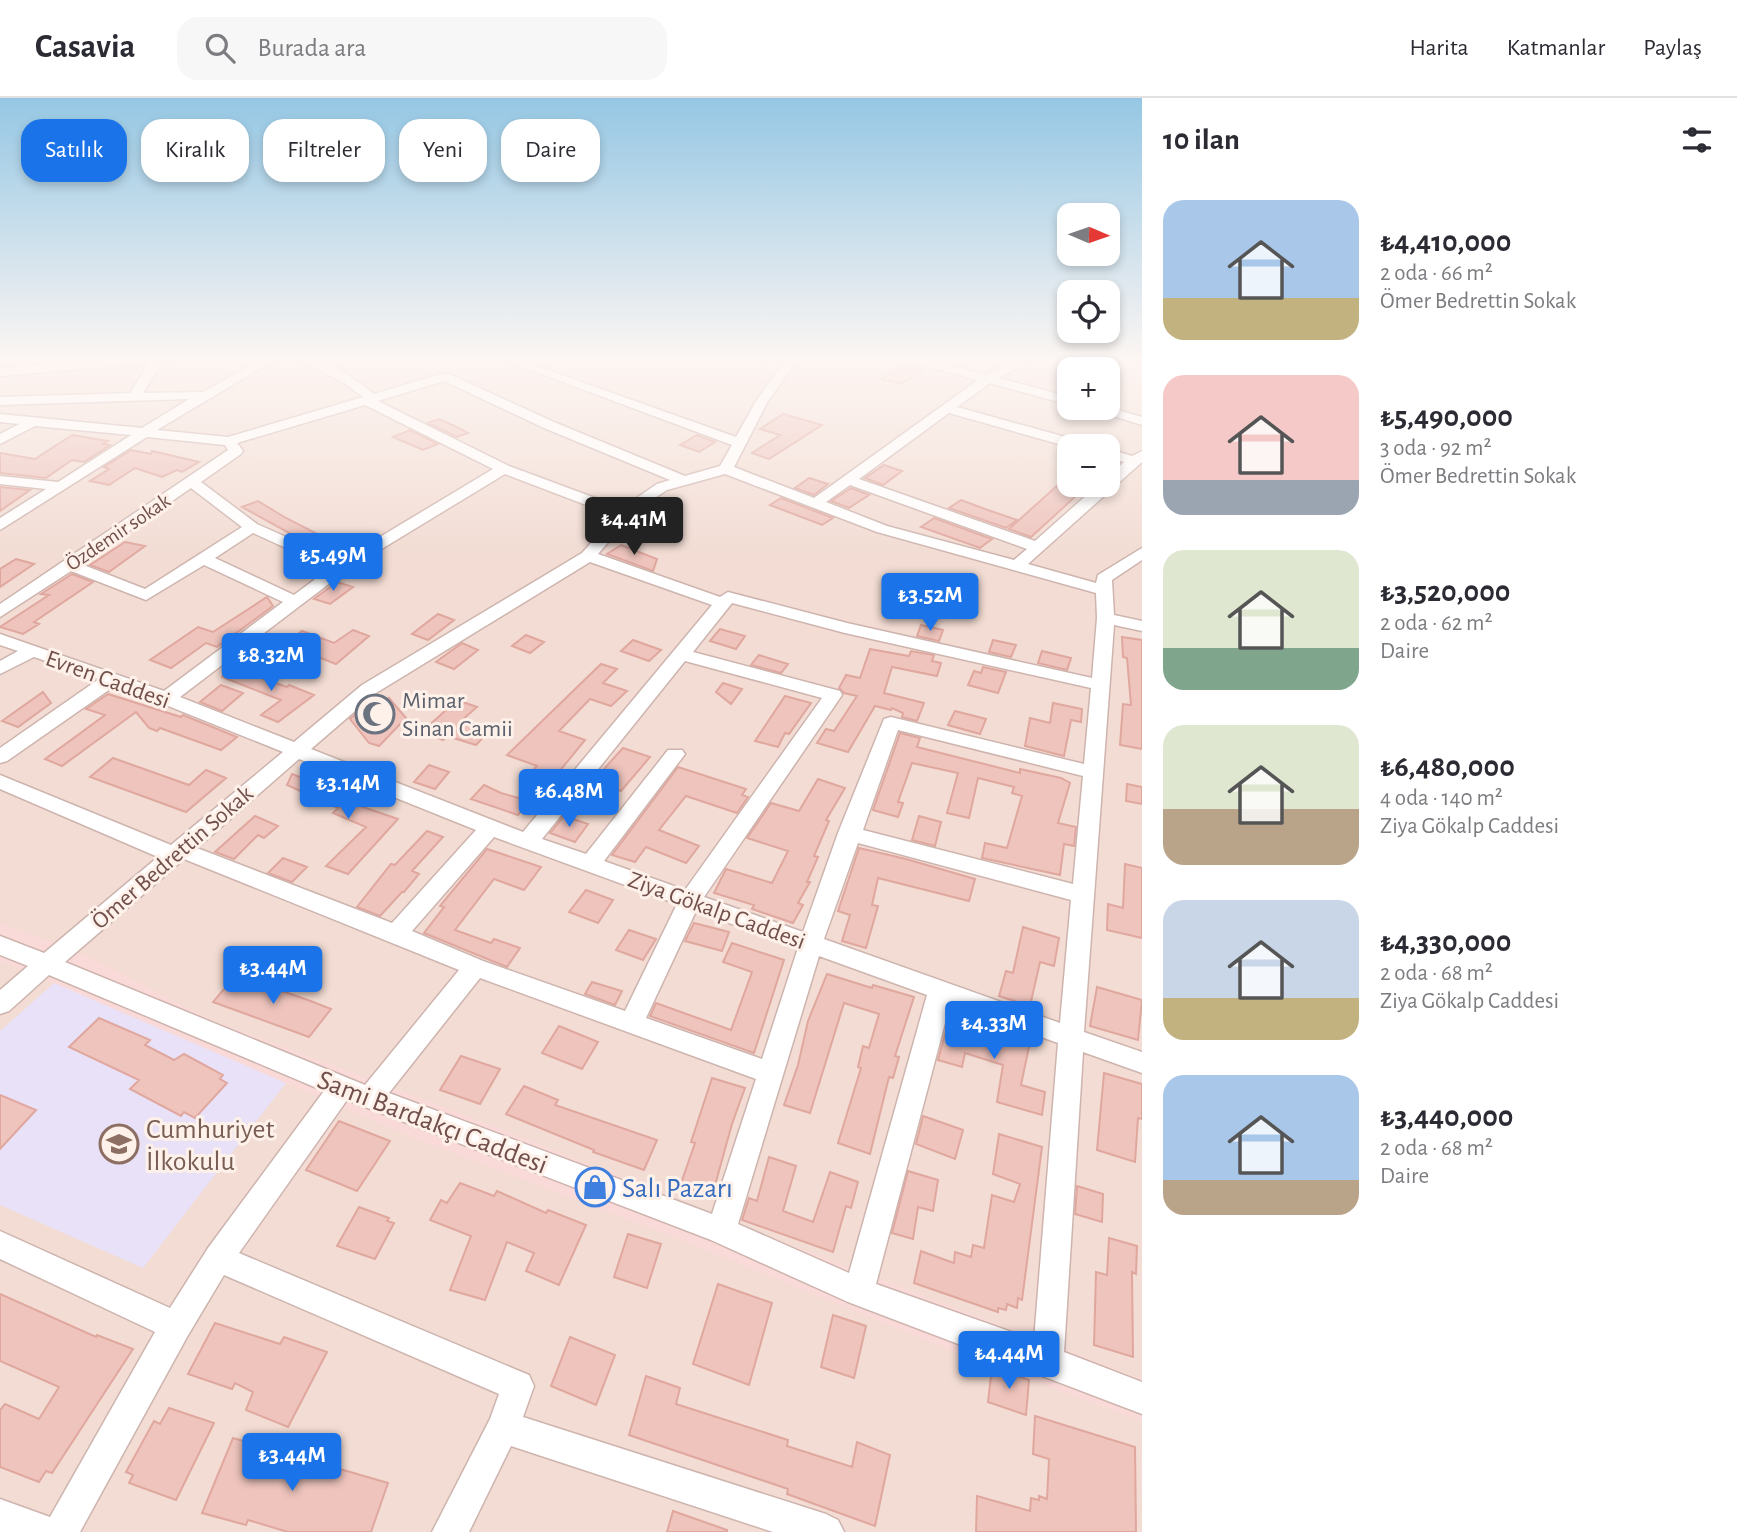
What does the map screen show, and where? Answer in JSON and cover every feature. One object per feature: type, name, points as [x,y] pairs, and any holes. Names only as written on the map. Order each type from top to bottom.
[{"type":"street","points":[[0,440],[27,425]]},
{"type":"street","points":[[62,425],[145,433],[233,446],[296,425]]},
{"type":"street","points":[[0,525],[158,425]]},
{"type":"street","points":[[418,425],[504,469],[625,514]]},
{"type":"street","points":[[549,425],[684,481]]},
{"type":"street","points":[[690,425],[740,443]]},
{"type":"street","points":[[749,425],[726,469],[882,528],[1104,590]]},
{"type":"street","points":[[816,503],[924,425]]},
{"type":"street","points":[[1007,425],[1057,439]]},
{"type":"street","name":"Özdemir sokak","points":[[0,612],[193,483],[233,446]]},
{"type":"street","points":[[1120,475],[1136,465]]},
{"type":"street","points":[[165,699],[341,567],[504,469]]},
{"type":"street","name":"Ömer Bedrettin Sokak","points":[[0,1004],[369,690],[588,556],[631,507],[662,487],[726,469]]},
{"type":"street","points":[[848,480],[1037,547]]},
{"type":"street","points":[[2,481],[59,486]]},
{"type":"street","points":[[193,483],[252,527],[341,567]]},
{"type":"street","points":[[1017,566],[1093,497]]},
{"type":"street","points":[[70,565],[146,595],[252,527]]},
{"type":"street","points":[[1048,1361],[1071,1037],[1106,618],[1104,578],[1142,553]]},
{"type":"street","points":[[588,556],[722,603]]},
{"type":"street","points":[[203,558],[296,602]]},
{"type":"street","points":[[528,841],[727,597],[845,628],[1100,685]]},
{"type":"street","points":[[1106,618],[1142,626]]},
{"type":"street","name":"Evren Caddesi","points":[[0,639],[113,678],[295,751]]},
{"type":"street","points":[[0,669],[31,651]]},
{"type":"street","points":[[631,1023],[690,900],[833,695],[681,654]]},
{"type":"street","points":[[0,757],[113,678]]},
{"type":"street","points":[[721,1231],[811,943],[849,832],[891,723],[1092,772]]},
{"type":"street","name":"Ziya Gökalp Caddesi","points":[[295,751],[490,828],[1142,1063]]},
{"type":"street","points":[[590,864],[675,754]]},
{"type":"street","points":[[0,781],[475,967],[770,1073]]},
{"type":"street","points":[[396,934],[490,828]]},
{"type":"street","points":[[849,832],[1083,895]]},
{"type":"street","name":"Sami Bardakçı Caddesi","points":[[0,945],[342,1087],[721,1231],[859,1292],[1142,1398]]},
{"type":"street","points":[[370,1098],[475,967]]},
{"type":"street","points":[[859,1292],[941,990]]},
{"type":"street","points":[[61,1532],[176,1326],[218,1258],[342,1087]]},
{"type":"street","points":[[0,1245],[176,1326]]},
{"type":"street","points":[[218,1258],[518,1386],[503,1427],[450,1532]]},
{"type":"street","points":[[503,1427],[826,1532]]},
{"type":"street","points":[[0,1516],[44,1532]]},
{"type":"shaded area","points":[[0,425],[1142,425],[1142,1532],[0,1532]]},
{"type":"shaded area","name":"Salı Pazarı","points":[[0,923],[85,955],[212,1020],[483,1122],[811,1253],[1142,1379],[1142,1421],[952,1351],[669,1235],[419,1140],[0,961]]},
{"type":"shaded area","name":"Cumhuriyet İlkokulu","points":[[54,983],[286,1083],[143,1268],[0,1205],[0,1031]]},
{"type":"building","points":[[432,425],[452,425],[468,433],[457,437]]},
{"type":"building","points":[[766,425],[822,425],[769,459],[752,453],[780,435],[760,429]]},
{"type":"building","points":[[410,430],[438,444],[423,450],[393,437]]},
{"type":"building","points":[[72,435],[108,441],[103,444],[110,445],[84,462],[72,460],[46,478],[0,473],[0,453],[35,459]]},
{"type":"building","points":[[697,435],[715,442],[699,452],[680,445]]},
{"type":"building","points":[[131,450],[151,454],[152,451],[199,462],[182,472],[177,470],[162,477],[135,468],[109,485],[90,481],[109,469],[104,467]]},
{"type":"building","points":[[884,465],[902,471],[883,485],[865,478]]},
{"type":"building","points":[[809,478],[828,484],[814,495],[795,488]]},
{"type":"building","points":[[1057,486],[1057,497],[1075,497],[1031,537],[1009,529]]},
{"type":"building","points":[[0,487],[30,490],[0,511]]},
{"type":"building","points":[[851,488],[869,495],[849,508],[831,501]]},
{"type":"building","points":[[781,498],[833,518],[822,525],[770,505]]},
{"type":"building","points":[[961,500],[1017,520],[1006,528],[949,508]]},
{"type":"building","points":[[258,501],[325,538],[311,545],[242,507]]},
{"type":"building","points":[[934,518],[992,539],[980,548],[921,527]]},
{"type":"building","points":[[125,542],[145,546],[109,572],[90,565]]},
{"type":"building","points":[[621,545],[657,559],[653,571],[607,554]]},
{"type":"building","points":[[16,559],[34,564],[0,587],[0,569]]},
{"type":"building","points":[[72,574],[93,582],[34,622],[39,624],[23,634],[0,627],[49,595],[41,594]]},
{"type":"building","points":[[337,582],[353,587],[330,604],[314,599]]},
{"type":"building","points":[[267,597],[273,606],[217,647],[206,643],[171,668],[150,660],[198,627],[213,632]]},
{"type":"building","points":[[438,614],[454,620],[428,640],[412,634]]},
{"type":"building","points":[[921,625],[943,630],[939,641],[917,636]]},
{"type":"building","points":[[720,629],[745,636],[736,649],[710,641]]},
{"type":"building","points":[[353,630],[369,636],[336,664],[285,644],[302,631],[334,643]]},
{"type":"building","points":[[526,635],[544,642],[530,653],[512,646]]},
{"type":"building","points":[[1122,637],[1142,640],[1142,749],[1120,745],[1123,704],[1131,705],[1127,658],[1123,657]]},
{"type":"building","points":[[633,640],[661,650],[649,661],[621,651]]},
{"type":"building","points":[[993,640],[1016,645],[1011,657],[989,652]]},
{"type":"building","points":[[462,643],[478,650],[454,669],[436,662]]},
{"type":"building","points":[[870,649],[909,656],[911,651],[934,655],[932,661],[941,663],[937,676],[892,667],[884,693],[924,703],[917,721],[902,717],[903,713],[892,708],[891,710],[875,706],[848,752],[817,743],[826,729],[834,731],[857,696],[844,693],[839,688],[846,675],[860,678]]},
{"type":"building","points":[[1042,651],[1071,658],[1067,670],[1038,663]]},
{"type":"building","points":[[759,655],[788,664],[781,673],[751,665]]},
{"type":"building","points":[[601,664],[617,669],[603,683],[627,691],[611,706],[590,699],[559,731],[585,740],[554,778],[532,771],[537,766],[507,755]]},
{"type":"building","points":[[226,666],[314,695],[278,722],[261,715],[281,700],[222,677]]},
{"type":"building","points":[[983,667],[1006,672],[998,693],[968,685],[974,671],[981,673]]},
{"type":"building","points":[[723,683],[742,689],[731,704],[716,692]]},
{"type":"building","points":[[221,685],[243,693],[222,711],[200,702]]},
{"type":"building","points":[[43,692],[51,703],[18,727],[2,721]]},
{"type":"building","points":[[108,694],[181,717],[183,715],[237,737],[221,750],[160,728],[157,731],[149,728],[136,712],[62,766],[45,759],[105,715],[86,709]]},
{"type":"building","points":[[785,696],[811,703],[789,734],[785,733],[778,747],[755,741]]},
{"type":"building","name":"Mimar Sinan Camii","points":[[389,698],[406,718],[379,746],[369,743],[350,719],[364,707]]},
{"type":"building","points":[[457,700],[477,707],[461,721],[490,730],[476,745],[447,736],[443,740],[422,732]]},
{"type":"building","points":[[1053,703],[1082,709],[1081,722],[1071,720],[1064,756],[1025,746],[1030,718],[1050,723]]},
{"type":"building","points":[[955,711],[986,719],[980,734],[948,725]]},
{"type":"building","points":[[900,733],[920,738],[917,747],[1020,773],[1020,769],[1061,778],[1070,783],[1058,823],[1076,827],[1074,846],[1064,844],[1060,875],[982,858],[985,843],[1007,848],[1022,796],[1012,793],[1014,787],[978,778],[969,818],[947,813],[958,773],[912,763],[898,802],[903,803],[898,817],[873,810]]},
{"type":"building","points":[[623,748],[650,757],[621,791],[593,781]]},
{"type":"building","points":[[113,758],[189,785],[206,770],[226,778],[186,812],[90,777]]},
{"type":"building","points":[[429,765],[449,772],[435,789],[414,782]]},
{"type":"building","points":[[678,767],[746,789],[742,795],[748,797],[737,813],[686,796],[659,830],[699,846],[686,863],[646,847],[635,862],[612,855]]},
{"type":"building","points":[[292,774],[302,778],[305,775],[334,788],[331,790],[366,804],[363,807],[398,819],[348,874],[326,866],[366,827],[333,813],[338,808],[287,785]]},
{"type":"building","points":[[818,779],[845,788],[826,820],[829,821],[814,856],[818,857],[807,882],[810,882],[798,903],[803,905],[793,923],[752,909],[754,905],[714,893],[726,869],[772,883],[788,851],[747,838],[771,803],[799,811]]},
{"type":"building","points":[[1127,784],[1142,787],[1142,804],[1126,801]]},
{"type":"building","points":[[484,785],[529,801],[518,815],[471,799]]},
{"type":"building","points":[[255,816],[278,826],[264,838],[258,835],[234,859],[215,852]]},
{"type":"building","points":[[564,816],[588,824],[575,842],[550,833]]},
{"type":"building","points":[[919,816],[941,822],[935,846],[912,840]]},
{"type":"building","points":[[427,831],[443,837],[412,871],[419,874],[404,892],[380,916],[357,907],[391,864],[395,865]]},
{"type":"building","points":[[859,848],[975,879],[969,901],[878,878],[872,905],[878,906],[866,948],[842,941],[850,915],[838,911]]},
{"type":"building","points":[[487,849],[541,867],[524,890],[494,879],[455,930],[491,943],[494,939],[520,948],[507,967],[424,933],[444,907],[440,906]]},
{"type":"building","points":[[283,858],[307,867],[292,882],[268,873]]},
{"type":"building","points":[[1125,864],[1142,868],[1142,938],[1107,930],[1108,904],[1123,908]]},
{"type":"building","points":[[586,890],[613,900],[598,923],[569,912]]},
{"type":"building","points":[[694,923],[729,932],[722,951],[685,941]]},
{"type":"building","points":[[1023,927],[1059,938],[1054,966],[1040,962],[1030,1006],[999,996],[1006,971],[1013,973]]},
{"type":"building","points":[[629,930],[656,939],[643,960],[616,950]]},
{"type":"building","points":[[732,943],[784,960],[754,1053],[650,1016],[656,1003],[731,1030],[752,972],[723,962]]},
{"type":"building","points":[[827,974],[914,997],[895,1056],[899,1057],[893,1078],[889,1077],[870,1154],[838,1143],[861,1068],[858,1067],[863,1046],[869,1048],[879,1014],[844,1003],[810,1113],[784,1105],[798,1065],[808,1021]]},
{"type":"building","points":[[236,975],[331,1009],[309,1037],[213,1002]]},
{"type":"building","points":[[592,982],[622,991],[615,1005],[585,994]]},
{"type":"building","points":[[1097,987],[1142,1000],[1138,1040],[1090,1026]]},
{"type":"building","points":[[99,1018],[150,1040],[145,1045],[174,1060],[184,1054],[223,1075],[220,1079],[227,1083],[195,1118],[184,1112],[181,1116],[130,1089],[139,1080],[69,1047]]},
{"type":"building","points":[[949,1019],[1030,1042],[1021,1085],[1045,1092],[1042,1115],[997,1102],[1003,1065],[965,1053],[962,1067],[938,1060]]},
{"type":"building","points":[[559,1026],[598,1042],[582,1069],[542,1053]]},
{"type":"building","points":[[461,1056],[500,1069],[480,1104],[440,1090]]},
{"type":"building","points":[[1104,1073],[1142,1084],[1142,1119],[1138,1118],[1135,1162],[1097,1150]]},
{"type":"building","points":[[712,1078],[745,1088],[712,1196],[680,1186],[695,1143],[691,1142]]},
{"type":"building","points":[[524,1086],[558,1100],[555,1105],[657,1140],[644,1170],[593,1152],[594,1150],[506,1114]]},
{"type":"building","points":[[0,1095],[36,1110],[0,1149]]},
{"type":"building","points":[[923,1116],[963,1130],[955,1159],[916,1144]]},
{"type":"building","points":[[339,1121],[390,1141],[357,1191],[306,1170]]},
{"type":"building","points":[[999,1134],[1042,1147],[1022,1300],[1018,1298],[1017,1308],[1007,1304],[1006,1310],[998,1308],[998,1312],[914,1283],[921,1251],[954,1263],[955,1252],[971,1257],[973,1245],[984,1248],[992,1195],[1014,1202],[1020,1184],[993,1174]]},
{"type":"building","points":[[769,1157],[796,1166],[783,1211],[813,1222],[830,1172],[858,1182],[851,1208],[846,1206],[833,1252],[742,1220],[749,1198],[757,1201]]},
{"type":"building","points":[[908,1171],[938,1180],[933,1211],[918,1207],[913,1239],[892,1233]]},
{"type":"building","points":[[460,1183],[494,1196],[497,1191],[546,1213],[548,1210],[586,1225],[559,1285],[526,1271],[534,1253],[507,1242],[485,1300],[450,1290],[471,1236],[430,1220],[441,1200],[447,1203]]},
{"type":"building","points":[[1077,1186],[1103,1194],[1102,1222],[1075,1214]]},
{"type":"building","points":[[359,1207],[389,1218],[387,1221],[394,1223],[375,1259],[337,1246]]},
{"type":"building","points":[[628,1234],[661,1244],[647,1288],[614,1277]]},
{"type":"building","points":[[1109,1238],[1137,1246],[1136,1274],[1132,1272],[1133,1357],[1094,1345],[1096,1272],[1107,1275]]},
{"type":"building","points":[[718,1284],[772,1303],[749,1385],[693,1364]]},
{"type":"building","points":[[0,1294],[96,1337],[97,1335],[133,1349],[52,1473],[46,1471],[39,1482],[0,1467],[0,1410],[5,1404],[39,1419],[59,1387],[0,1361]]},
{"type":"building","points":[[833,1315],[866,1326],[854,1378],[821,1367]]},
{"type":"building","points":[[215,1323],[280,1344],[284,1337],[327,1352],[288,1427],[246,1410],[253,1392],[235,1383],[232,1389],[188,1374]]},
{"type":"building","points":[[570,1337],[615,1355],[596,1405],[551,1386]]},
{"type":"building","points":[[992,1367],[1029,1380],[1026,1415],[988,1402]]},
{"type":"building","points":[[646,1376],[680,1388],[676,1404],[788,1440],[787,1446],[852,1467],[857,1442],[890,1455],[875,1526],[787,1494],[788,1489],[629,1435]]},
{"type":"building","points":[[169,1408],[214,1423],[176,1500],[129,1483],[133,1475],[126,1472],[154,1421],[160,1424]]},
{"type":"building","points":[[1035,1416],[1135,1447],[1136,1532],[976,1532],[977,1496],[1030,1511],[1031,1498],[1039,1500],[1039,1496],[1047,1499],[1049,1459],[1033,1454]]},
{"type":"building","points":[[233,1438],[388,1483],[371,1532],[288,1532],[248,1520],[246,1525],[202,1513]]},
{"type":"building","points":[[673,1511],[727,1530],[727,1532],[667,1532]]},
{"type":"place","name":"Mimar Sinan Camii","points":[[375,714]]},
{"type":"place","name":"Cumhuriyet İlkokulu","points":[[119,1144]]},
{"type":"place","name":"Salı Pazarı","points":[[595,1187]]}]
